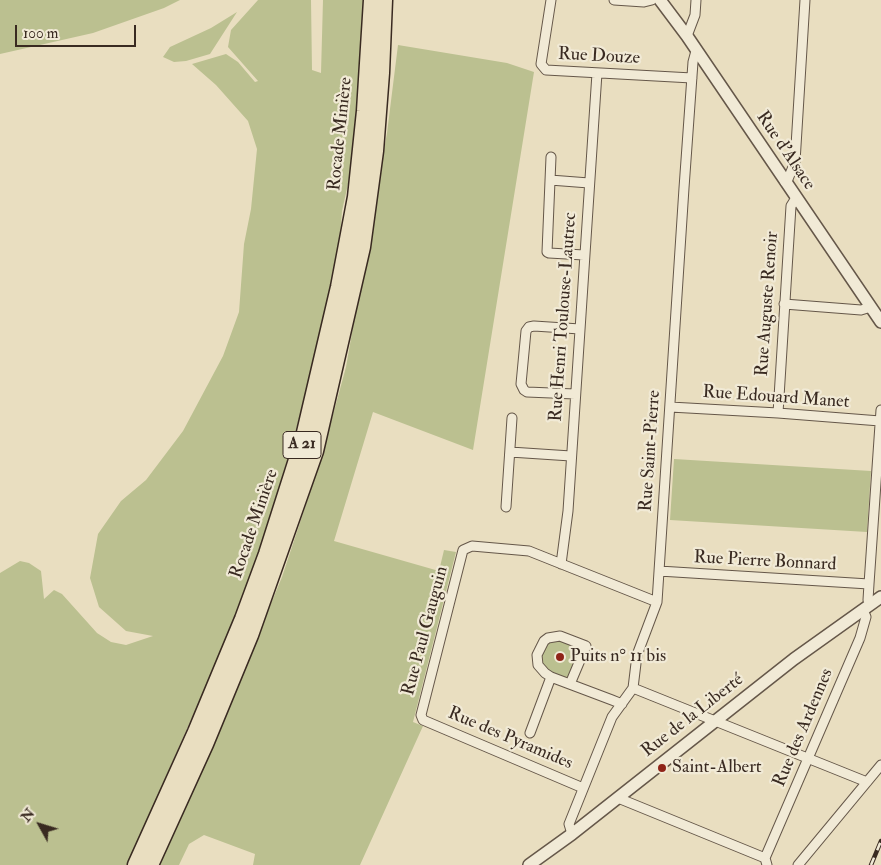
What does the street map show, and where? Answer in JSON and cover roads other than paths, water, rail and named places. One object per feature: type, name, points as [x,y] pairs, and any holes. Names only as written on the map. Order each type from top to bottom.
[{"type":"highway","name":"Rocade Minière","points":[[136,865],[196,732],[243,619],[292,480],[303,441],[339,287],[356,197],[366,111],[372,0]]},
{"type":"highway","name":"Rocade Minière","points":[[150,865],[205,744],[250,635],[315,451],[362,247],[375,151],[384,0]]},
{"type":"street","name":"Rue Douze","points":[[551,0],[541,64],[546,70],[692,78]]},
{"type":"street","points":[[614,0],[644,2],[652,0]]},
{"type":"street","name":"Rue d'Alsace","points":[[660,0],[687,36],[877,315]]},
{"type":"street","points":[[687,36],[695,15],[696,0]]},
{"type":"street","points":[[785,182],[795,162],[805,0]]},
{"type":"street","name":"Rue Saint-Pierre","points":[[572,834],[569,824],[612,717],[633,688],[637,655],[657,602],[692,78],[696,51]]},
{"type":"street","name":"Rue Henri Toulouse-Lautrec","points":[[561,564],[568,511],[597,73]]},
{"type":"street","points":[[551,158],[546,249],[549,254],[584,255]]},
{"type":"street","points":[[550,180],[589,183]]},
{"type":"street","name":"Rue Auguste Renoir","points":[[778,413],[791,206],[796,198]]},
{"type":"street","points":[[784,304],[860,310],[877,315]]},
{"type":"street","points":[[575,394],[527,392],[521,384],[526,331],[529,327],[580,329]]},
{"type":"street","name":"Rue Edouard Manet","points":[[670,408],[778,413],[880,421]]},
{"type":"street","name":"Rue des Ardennes","points":[[766,862],[808,758],[860,638],[866,617],[881,410]]},
{"type":"street","points":[[506,507],[512,418]]},
{"type":"street","points":[[510,452],[571,456]]},
{"type":"street","name":"Rue Paul Gauguin","points":[[423,720],[421,716],[463,550],[472,546],[529,551],[561,564]]},
{"type":"street","points":[[561,564],[657,602]]},
{"type":"street","name":"Rue Pierre Bonnard","points":[[659,571],[869,584]]},
{"type":"street","name":"Rue de la Liberté","points":[[529,865],[572,834],[794,659],[881,597]]},
{"type":"street","points":[[570,684],[586,646],[560,636],[548,638],[544,641],[536,660],[541,669],[551,677],[622,704]]},
{"type":"street","points":[[530,732],[551,677]]},
{"type":"street","points":[[633,688],[867,782]]},
{"type":"street","name":"Rue des Pyramides","points":[[423,720],[583,788]]},
{"type":"street","points":[[798,865],[881,765]]},
{"type":"street","points":[[618,798],[766,862]]},
{"type":"railway","points":[[871,865],[881,841]]},
{"type":"place","name":"Puits n° 11 bis","points":[[560,657]]},
{"type":"place","name":"Saint-Albert","points":[[662,768]]}]
